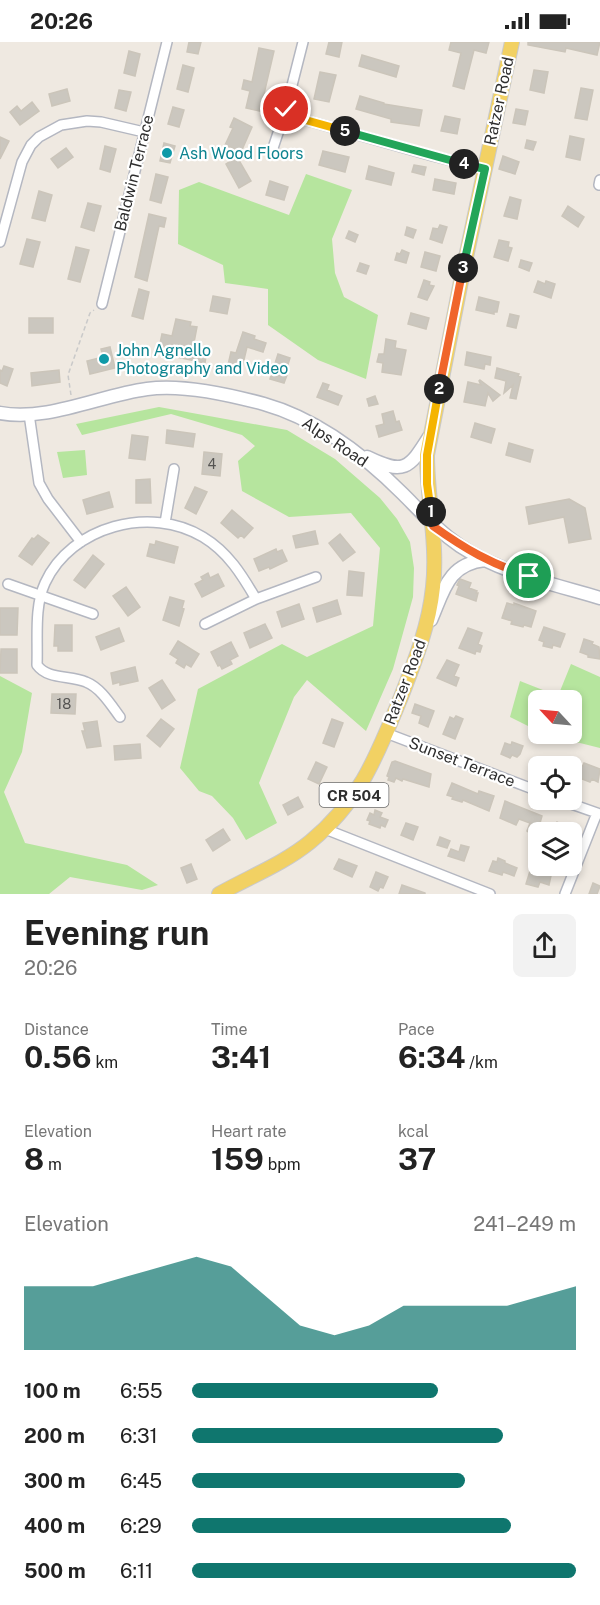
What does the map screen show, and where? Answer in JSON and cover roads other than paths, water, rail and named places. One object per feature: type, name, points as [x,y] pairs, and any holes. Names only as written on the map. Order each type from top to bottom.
[{"type":"main road","name":"Ratzer Road","points":[[219,894],[270,868],[300,849],[325,829],[341,811],[376,759],[423,641],[433,587],[433,526],[427,484],[427,455],[512,42]]},
{"type":"main road","name":"Alps Road","points":[[0,413],[29,414],[147,389],[173,388],[263,404],[290,413],[318,427],[355,451],[433,526],[461,547],[498,566],[600,598]]},
{"type":"main road","points":[[355,451],[380,463],[405,466],[414,461],[430,436]]},
{"type":"main road","points":[[423,641],[442,594],[455,571],[463,565],[485,560]]},
{"type":"street","name":"Baldwin Terrace","points":[[102,304],[167,42]]},
{"type":"street","points":[[273,148],[303,42]]},
{"type":"street","points":[[284,114],[485,169]]},
{"type":"street","points":[[0,242],[22,162],[31,145],[39,137],[61,125],[87,121],[144,132]]},
{"type":"street","points":[[29,414],[39,483],[48,499],[81,542]]},
{"type":"street","points":[[165,524],[174,469]]},
{"type":"street","points":[[120,717],[101,693],[87,682],[50,675],[42,672],[37,665],[40,595],[59,560],[81,542],[110,526],[144,522],[176,524],[204,537],[229,557],[256,599]]},
{"type":"street","points":[[205,624],[256,599],[316,577]]},
{"type":"street","points":[[8,584],[93,614]]},
{"type":"street","name":"Sunset Terrace","points":[[386,733],[528,787]]},
{"type":"street","points":[[565,894],[599,813],[582,807]]},
{"type":"street","points":[[325,829],[490,894]]},
{"type":"place","name":"Ash Wood Floors","points":[[167,153]]},
{"type":"place","name":"John Agnello Photography and Video","points":[[104,359]]}]
